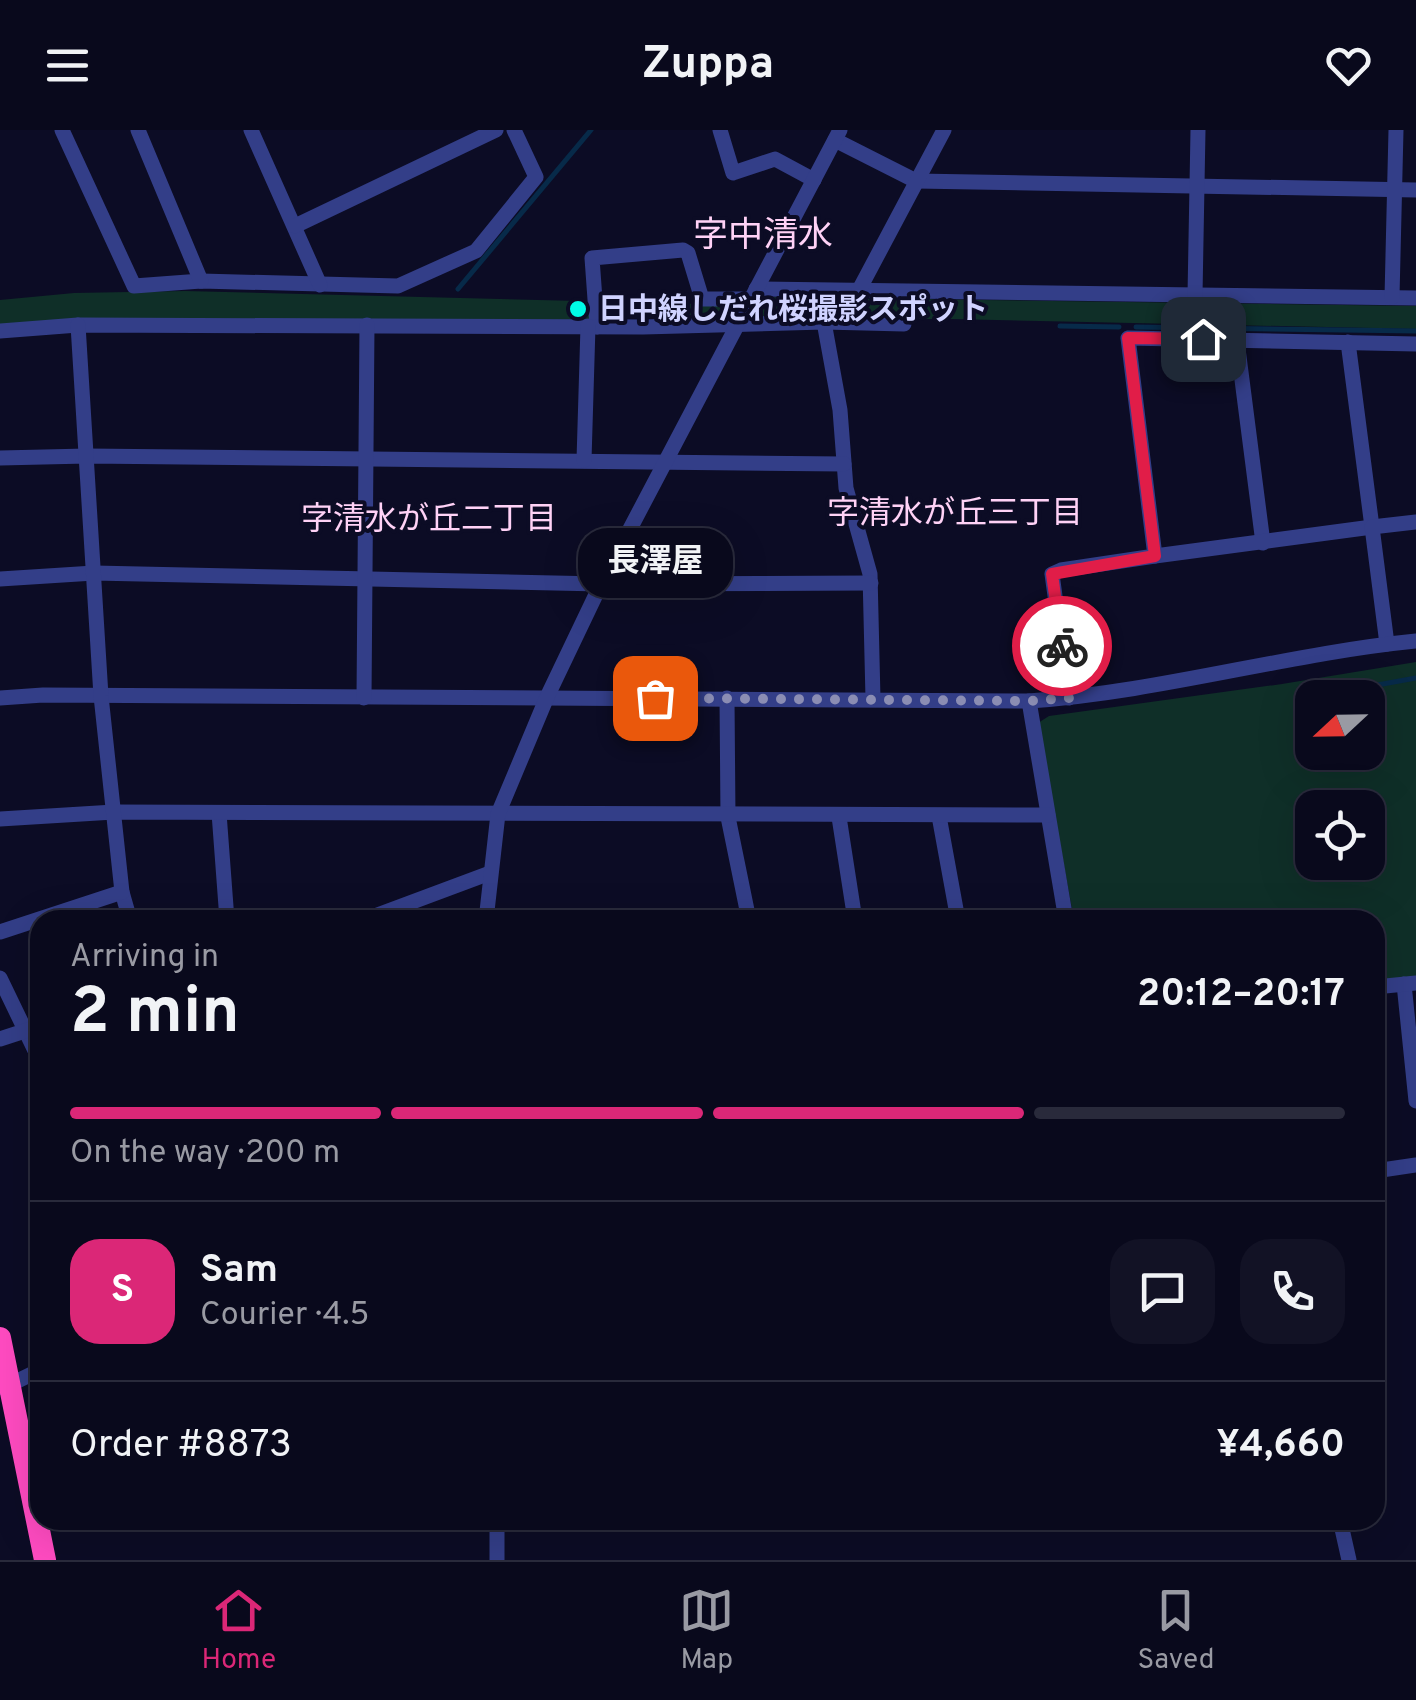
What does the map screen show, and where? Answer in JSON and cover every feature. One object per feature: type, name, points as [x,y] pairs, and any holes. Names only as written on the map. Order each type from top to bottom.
[{"type":"highway","points":[[0,1338],[6,1386],[30,1493]]},
{"type":"highway","points":[[38,1530],[45,1560]]},
{"type":"street","points":[[62,130],[134,286],[200,281],[398,286],[476,251],[536,177],[514,130]]},
{"type":"street","points":[[252,130],[320,285]]},
{"type":"street","points":[[296,226],[496,130]]},
{"type":"street","points":[[720,130],[733,172],[775,159],[814,180]]},
{"type":"street","points":[[860,290],[944,130]]},
{"type":"street","points":[[1195,295],[1198,130]]},
{"type":"street","points":[[1392,297],[1396,130]]},
{"type":"street","points":[[139,131],[200,281]]},
{"type":"street","points":[[487,910],[498,814],[548,697],[601,584],[838,135],[916,181],[1416,190]]},
{"type":"street","points":[[584,460],[592,258],[683,250],[688,254],[702,299],[860,290],[1416,298]]},
{"type":"street","points":[[824,322],[840,410],[846,488],[871,583],[872,699]]},
{"type":"street","points":[[0,331],[78,325],[904,324]]},
{"type":"street","points":[[78,325],[101,696],[127,910]]},
{"type":"street","points":[[364,698],[368,325]]},
{"type":"street","points":[[1155,556],[1128,338],[1416,344]]},
{"type":"street","points":[[1236,341],[1263,543]]},
{"type":"street","points":[[1348,342],[1387,644]]},
{"type":"street","points":[[0,458],[844,464]]},
{"type":"street","points":[[1069,698],[1052,574],[1155,556],[1416,522]]},
{"type":"street","points":[[0,580],[94,574],[601,584],[871,583]]},
{"type":"street","points":[[0,698],[1029,701],[1139,690],[1416,641]]},
{"type":"street","points":[[727,698],[728,816],[747,910]]},
{"type":"street","points":[[1029,701],[1065,910]]},
{"type":"street","points":[[0,819],[114,812],[1048,815]]},
{"type":"street","points":[[219,813],[227,910]]},
{"type":"street","points":[[939,816],[956,910]]},
{"type":"street","points":[[839,817],[853,910]]},
{"type":"street","points":[[391,910],[490,873]]},
{"type":"street","points":[[67,910],[122,892]]},
{"type":"street","points":[[0,932],[30,922]]},
{"type":"street","points":[[0,978],[30,1022]]},
{"type":"street","points":[[1385,987],[1410,984],[1416,1102]]},
{"type":"street","points":[[0,1039],[30,1029]]},
{"type":"street","points":[[1385,1170],[1416,1166]]},
{"type":"street","points":[[6,1386],[30,1375]]},
{"type":"street","points":[[497,1530],[497,1560]]},
{"type":"street","points":[[1342,1530],[1349,1560]]},
{"type":"green space","points":[[185,291],[741,305],[735,318],[0,327],[0,300],[74,293]]},
{"type":"green space","points":[[771,297],[1416,306],[1416,329],[755,319],[759,301]]},
{"type":"green space","points":[[1416,662],[1416,981],[1385,985],[1385,910],[1072,910],[1038,723],[1049,716],[1295,682],[1295,770],[1385,770],[1385,680],[1306,680]]},
{"type":"waterway","points":[[458,289],[591,130]]},
{"type":"waterway","points":[[1060,326],[1119,327]]},
{"type":"waterway","points":[[1136,327],[1416,331]]},
{"type":"waterway","points":[[1385,684],[1416,678]]},
{"type":"way so far","points":[[655,698],[1069,698],[1062,646]]},
{"type":"place","name":"日中線しだれ桜撮影スポット","points":[[578,309]]},
{"type":"place","name":"長澤屋","points":[[655,698]]},
{"type":"district","name":"字中清水","points":[[763,234]]},
{"type":"district","name":"字清水が丘三丁目","points":[[955,512]]},
{"type":"district","name":"字清水が丘二丁目","points":[[429,518]]},
{"type":"route","points":[[1062,646],[1052,574],[1155,556],[1128,338],[1203,339]]}]
